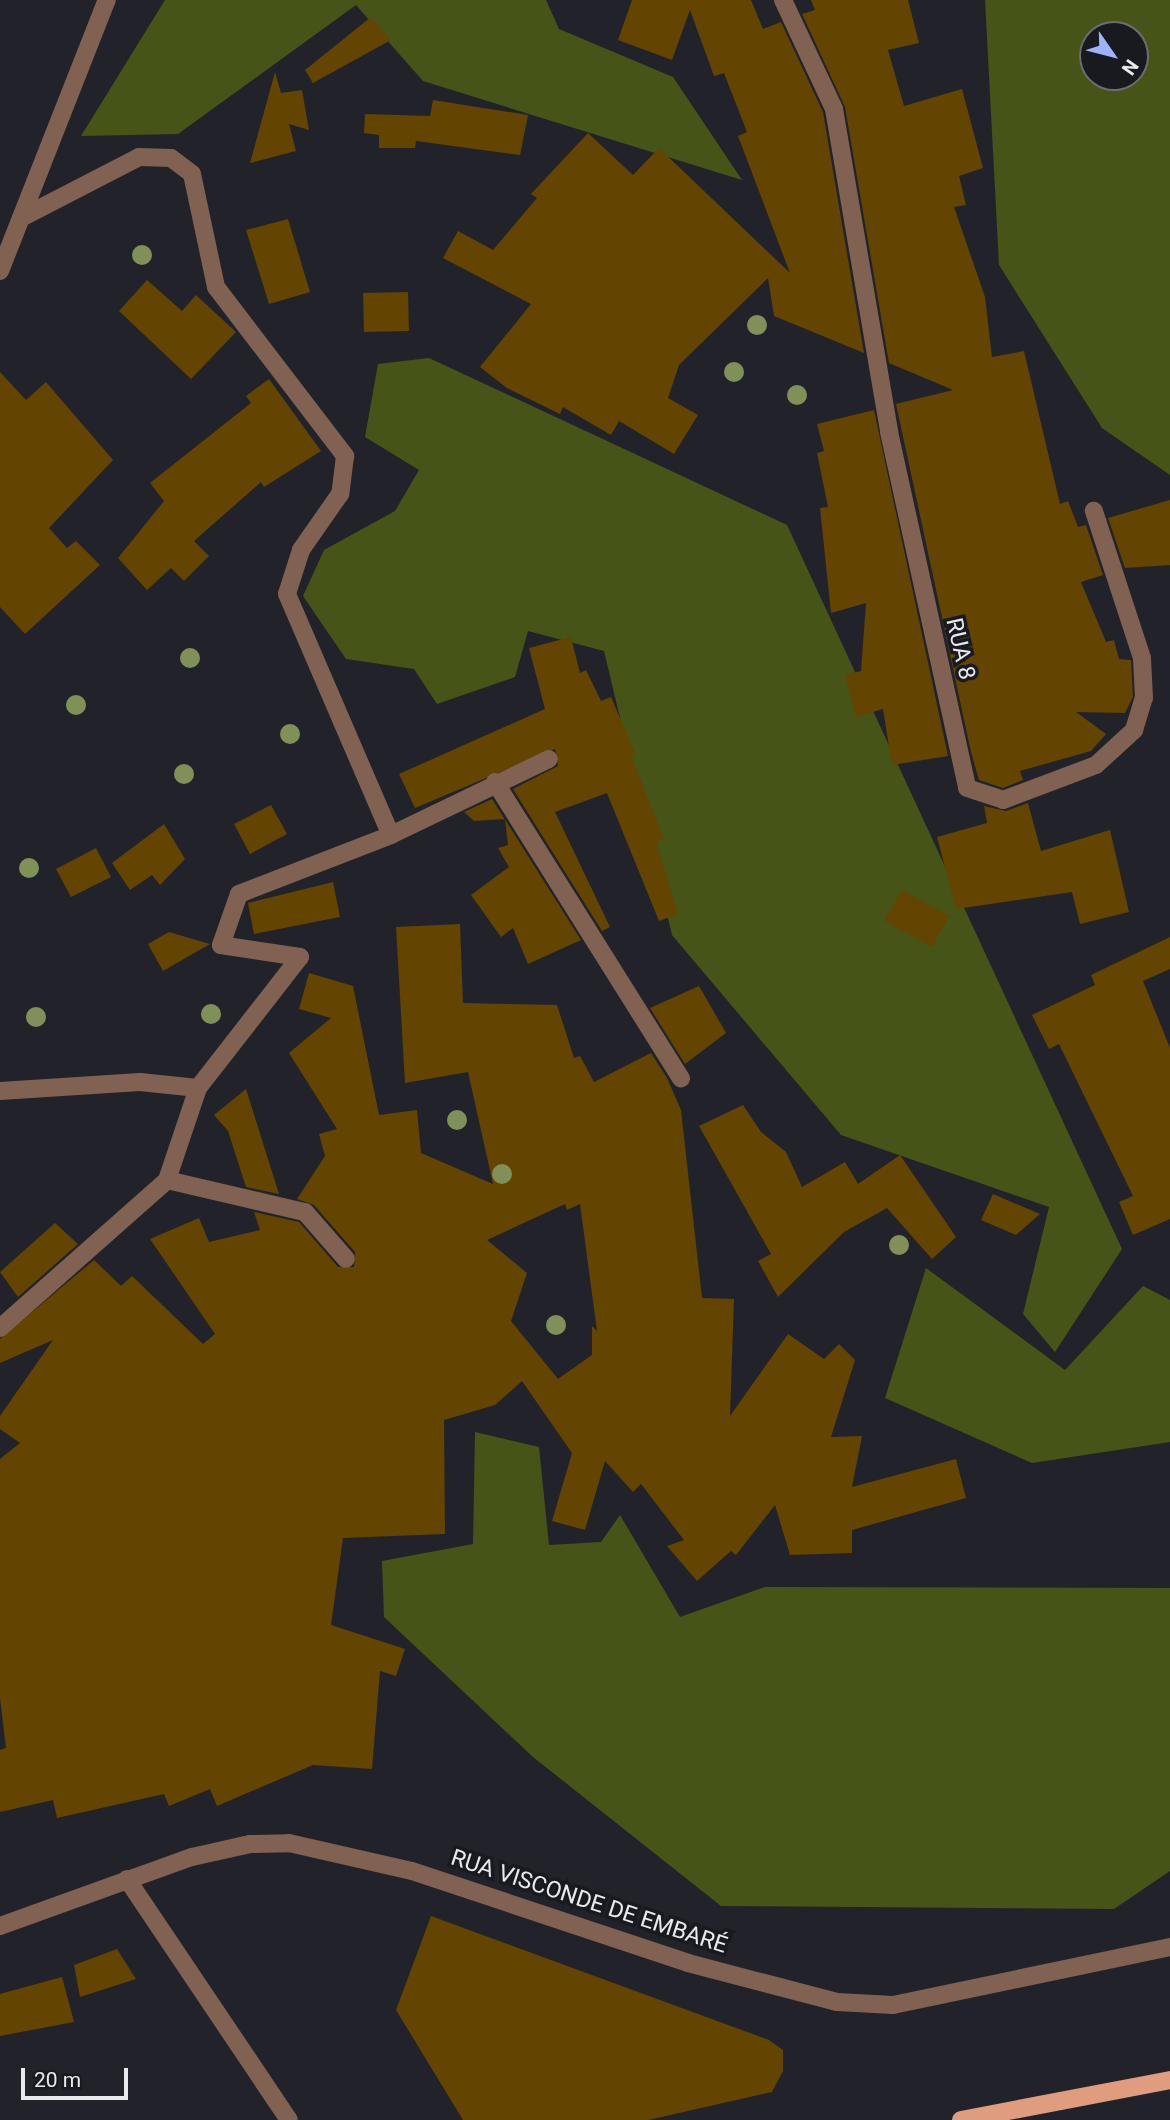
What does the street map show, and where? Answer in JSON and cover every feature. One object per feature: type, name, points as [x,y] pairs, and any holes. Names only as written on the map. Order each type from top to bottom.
[{"type":"main road","points":[[961,2120],[1170,2080]]},
{"type":"street","points":[[0,271],[107,0]]},
{"type":"street","name":"RUA 8","points":[[783,0],[834,109],[889,432],[967,788],[1003,800],[1096,765],[1134,730],[1144,698],[1142,659],[1094,511]]},
{"type":"street","points":[[21,218],[139,157],[171,158],[192,174],[216,287],[345,456],[340,494],[301,550],[287,594],[391,835]]},
{"type":"street","points":[[0,1328],[167,1180],[198,1088],[300,957],[221,945],[239,894],[391,835],[495,782],[549,759]]},
{"type":"street","points":[[495,782],[681,1079]]},
{"type":"street","points":[[0,1091],[139,1082],[198,1088]]},
{"type":"street","points":[[167,1180],[305,1212],[346,1259]]},
{"type":"street","name":"RUA VISCONDE DE EMBARÉ","points":[[0,1926],[127,1879],[250,1844],[289,1843],[412,1871],[688,1963],[837,2002],[893,2005],[1170,1947]]},
{"type":"street","points":[[127,1879],[289,2120]]},
{"type":"green space","points":[[165,0],[546,0],[559,29],[673,77],[742,180],[423,81],[356,5],[178,134],[81,136]]},
{"type":"green space","points":[[985,0],[1170,0],[1170,475],[1102,428],[999,265]]},
{"type":"green space","points":[[429,358],[787,525],[1122,1249],[1055,1352],[1023,1314],[1049,1207],[841,1135],[672,935],[604,651],[528,631],[515,677],[437,704],[414,669],[346,659],[303,596],[324,550],[395,511],[419,470],[365,437],[378,364]]},
{"type":"green space","points":[[926,1268],[1065,1370],[1143,1286],[1170,1300],[1170,1442],[1032,1463],[885,1398]]},
{"type":"green space","points":[[475,1432],[539,1447],[549,1545],[601,1542],[620,1515],[680,1617],[765,1587],[1170,1588],[1170,1871],[1114,1909],[721,1906],[533,1757],[384,1617],[382,1561],[473,1544]]},
{"type":"building","points":[[632,0],[751,0],[763,29],[781,22],[823,112],[864,353],[774,316],[768,278],[679,365],[668,398],[698,415],[674,454],[619,421],[611,435],[563,407],[560,414],[507,388],[480,367],[531,304],[443,258],[458,231],[493,250],[537,198],[531,194],[588,133],[633,175],[659,148],[790,273],[738,136],[747,132],[724,73],[714,76],[690,10],[672,60],[618,40]]},
{"type":"building","points":[[811,0],[908,0],[919,43],[888,50],[904,106],[962,89],[983,168],[959,176],[966,205],[954,207],[985,297],[992,357],[1024,351],[1060,504],[1068,501],[1078,527],[1086,525],[1103,575],[1081,582],[1106,642],[1114,640],[1119,659],[1131,660],[1133,697],[1125,713],[1076,712],[1106,734],[1091,751],[1020,771],[1023,780],[1003,788],[979,780],[971,752],[896,404],[953,390],[889,363],[845,107],[802,14],[815,10]]},
{"type":"building","points":[[371,17],[391,40],[313,83],[305,70]]},
{"type":"building","points":[[275,72],[281,93],[302,90],[309,130],[289,124],[296,151],[250,163]]},
{"type":"building","points":[[433,100],[528,115],[520,155],[416,141],[415,148],[379,148],[379,135],[364,133],[365,114],[430,116]]},
{"type":"building","points":[[288,219],[310,292],[269,304],[246,230]]},
{"type":"building","points":[[147,280],[182,311],[196,295],[236,332],[191,379],[119,311]]},
{"type":"building","points":[[408,292],[409,331],[364,332],[363,293]]},
{"type":"building","points":[[0,372],[26,400],[46,382],[113,460],[49,528],[67,548],[76,541],[100,565],[25,634],[0,607]]},
{"type":"building","points":[[269,379],[321,451],[264,487],[261,482],[194,541],[209,556],[184,581],[171,568],[147,590],[118,558],[164,501],[150,483],[251,403],[246,396]]},
{"type":"building","points":[[874,410],[948,756],[892,765],[883,709],[856,717],[845,675],[861,671],[866,603],[831,613],[820,508],[828,507],[817,453],[824,451],[817,424]]},
{"type":"building","points":[[1170,500],[1170,565],[1125,568],[1108,518]]},
{"type":"building","points":[[571,637],[580,673],[586,670],[601,701],[611,697],[635,753],[631,755],[664,840],[656,841],[678,914],[659,921],[607,793],[555,812],[610,927],[602,931],[513,789],[558,766],[555,749],[415,808],[399,774],[545,709],[529,648]]},
{"type":"building","points":[[492,799],[505,819],[474,821],[464,812]]},
{"type":"building","points":[[1028,803],[1041,851],[1110,830],[1129,912],[1080,924],[1072,892],[956,909],[937,837],[987,823],[984,806],[1006,811]]},
{"type":"building","points":[[271,805],[287,834],[250,854],[234,824]]},
{"type":"building","points":[[505,820],[581,940],[528,964],[513,928],[501,937],[471,895],[509,867],[498,848],[508,845]]},
{"type":"building","points":[[164,824],[185,859],[160,885],[152,875],[130,890],[112,863]]},
{"type":"building","points":[[96,848],[111,877],[71,897],[56,869]]},
{"type":"building","points":[[333,882],[340,917],[254,934],[248,903]]},
{"type":"building","points":[[902,890],[949,916],[932,947],[884,921]]},
{"type":"building","points":[[460,924],[463,1003],[557,1005],[574,1058],[580,1056],[594,1082],[651,1053],[667,1078],[681,1110],[702,1298],[734,1299],[730,1416],[788,1334],[824,1359],[839,1344],[855,1360],[831,1437],[862,1436],[852,1487],[956,1459],[966,1498],[852,1530],[852,1553],[790,1555],[775,1505],[736,1555],[731,1551],[697,1581],[667,1546],[684,1540],[641,1484],[633,1492],[605,1461],[585,1530],[552,1521],[572,1453],[522,1381],[495,1405],[444,1420],[445,1534],[343,1538],[331,1625],[405,1649],[396,1676],[380,1671],[372,1769],[313,1765],[217,1806],[210,1789],[169,1806],[164,1794],[57,1818],[53,1800],[0,1812],[0,1750],[6,1748],[0,1698],[0,1459],[20,1443],[0,1429],[0,1416],[53,1340],[0,1363],[0,1339],[94,1260],[121,1286],[132,1276],[203,1344],[215,1334],[150,1239],[199,1218],[209,1242],[260,1230],[254,1212],[299,1222],[338,1267],[354,1267],[355,1252],[314,1205],[297,1199],[325,1156],[319,1134],[337,1129],[289,1053],[331,1018],[299,1009],[309,973],[353,986],[379,1115],[417,1110],[421,1153],[493,1184],[468,1072],[405,1083],[396,927]],"holes":[[[565,1204],[567,1210],[580,1204],[597,1331],[592,1326],[592,1355],[558,1379],[511,1321],[527,1273],[487,1240]]]},
{"type":"building","points":[[169,932],[210,944],[163,971],[148,944]]},
{"type":"building","points":[[1170,937],[1170,969],[1143,981],[1170,1048],[1170,1219],[1133,1235],[1119,1202],[1133,1196],[1059,1044],[1049,1049],[1032,1015],[1095,985],[1091,975]]},
{"type":"building","points":[[699,986],[726,1033],[685,1064],[650,1008]]},
{"type":"building","points":[[246,1089],[279,1194],[246,1187],[228,1131],[214,1115]]},
{"type":"building","points":[[743,1105],[761,1132],[786,1152],[802,1187],[845,1162],[858,1184],[900,1155],[956,1237],[932,1259],[887,1208],[844,1232],[778,1297],[758,1261],[771,1254],[699,1126]]},
{"type":"building","points":[[993,1194],[1040,1214],[1016,1235],[981,1220]]},
{"type":"building","points":[[55,1223],[78,1244],[18,1297],[0,1272]]},
{"type":"building","points":[[431,1916],[769,2040],[783,2050],[783,2071],[772,2092],[648,2120],[463,2120],[396,2010]]},
{"type":"building","points":[[117,1949],[136,1979],[80,1997],[74,1965]]},
{"type":"building","points":[[62,1977],[74,2022],[0,2036],[0,1994]]}]
